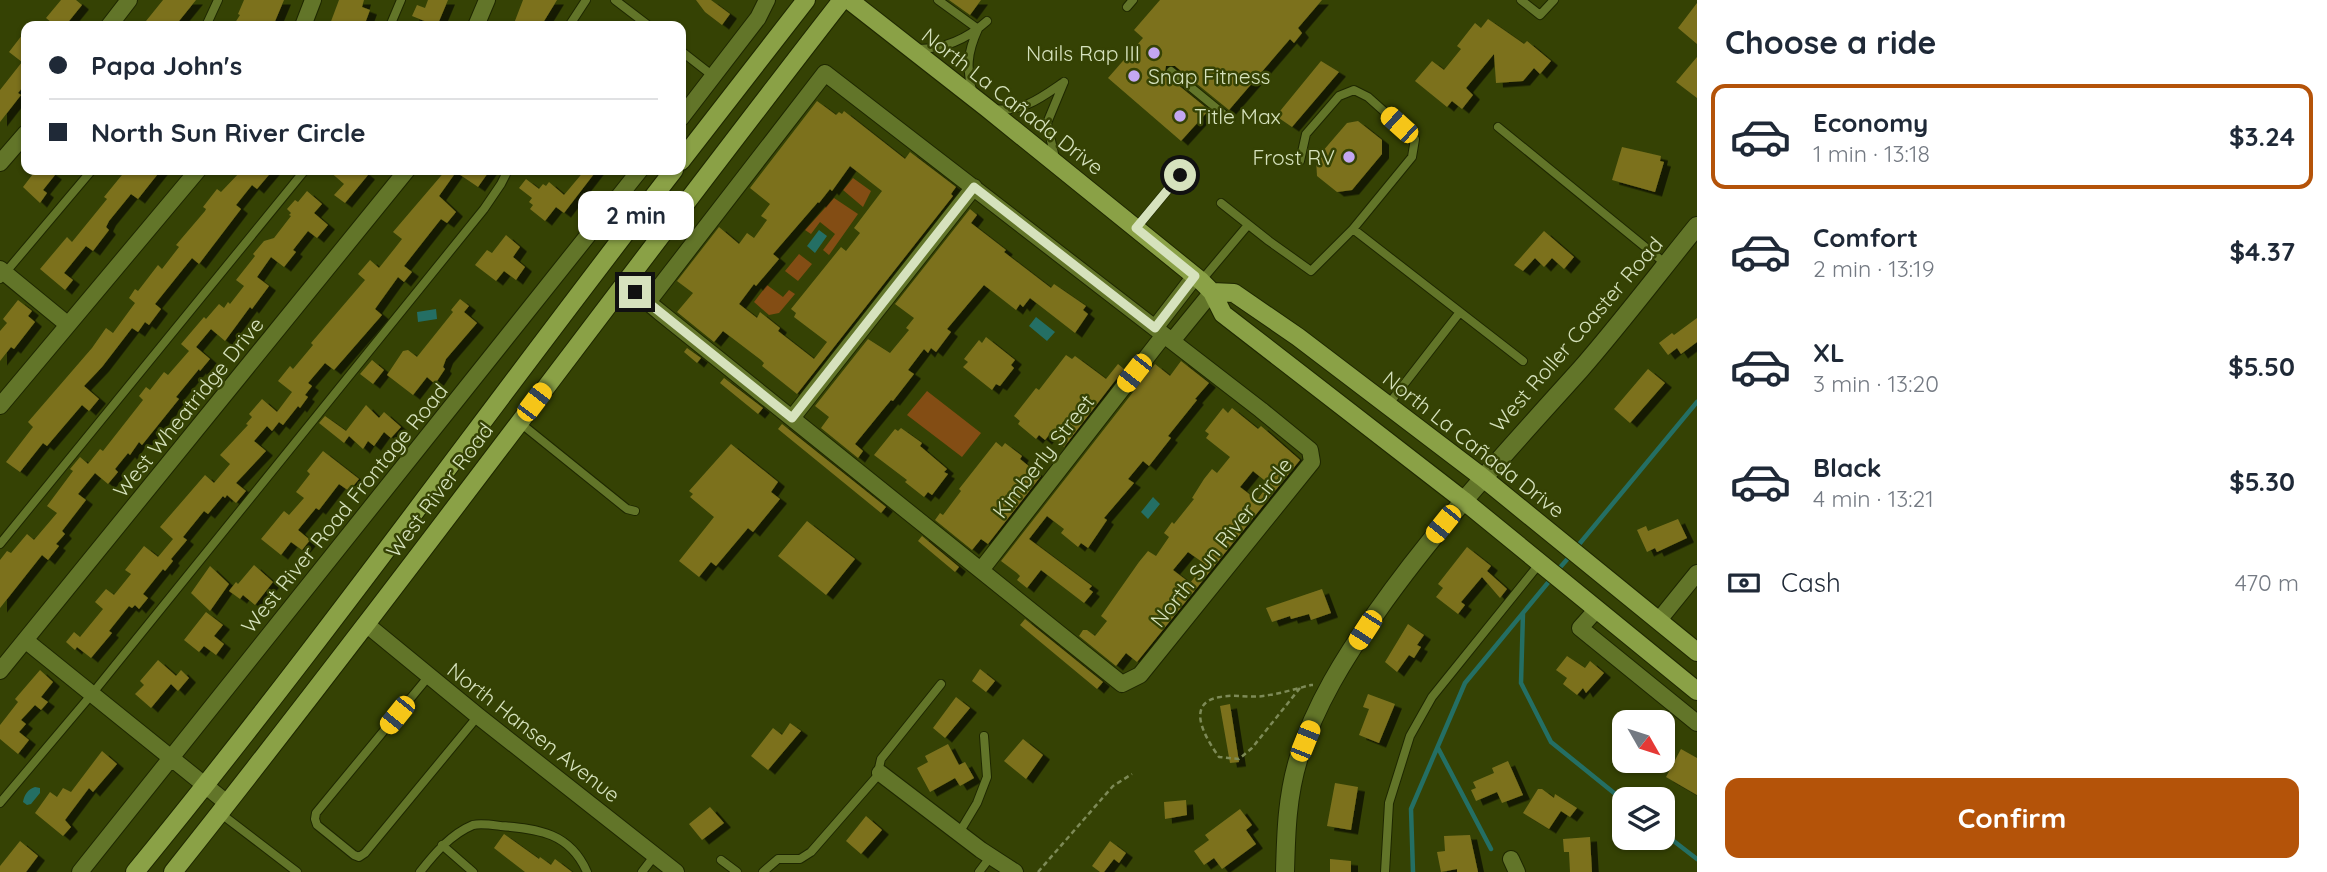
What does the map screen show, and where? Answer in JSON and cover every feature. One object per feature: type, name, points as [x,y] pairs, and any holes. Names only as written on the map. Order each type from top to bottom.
[{"type":"main road","points":[[686,155],[806,0]]},
{"type":"main road","name":"West River Road","points":[[173,872],[366,624],[842,0]]},
{"type":"main road","name":"North La Cañada Drive","points":[[849,0],[981,102],[1203,283],[1223,314],[1463,500],[1697,691]]},
{"type":"main road","name":"West River Road","points":[[135,872],[341,610],[571,302],[670,175]]},
{"type":"main road","name":"North La Cañada Drive","points":[[1203,283],[1234,293],[1298,337],[1482,477],[1697,652]]},
{"type":"street","points":[[113,21],[130,0]]},
{"type":"street","points":[[305,21],[313,0]]},
{"type":"street","points":[[477,21],[487,0]]},
{"type":"street","points":[[686,111],[758,18],[767,0]]},
{"type":"street","name":"North Sun River Circle","points":[[624,283],[1122,684],[1140,675],[1312,462],[1310,450],[825,73],[648,302]]},
{"type":"street","points":[[0,163],[21,139]]},
{"type":"street","points":[[0,406],[194,175]]},
{"type":"street","name":"West Wheatridge Drive","points":[[0,671],[403,175]]},
{"type":"street","name":"West River Road Frontage Road","points":[[80,872],[636,175]]},
{"type":"street","points":[[792,418],[974,187]]},
{"type":"street","name":"West Roller Coaster Road","points":[[1285,872],[1287,811],[1299,756],[1330,686],[1353,648],[1394,587],[1463,500],[1593,354],[1697,226]]},
{"type":"street","points":[[2,274],[67,324]]},
{"type":"street","name":"Kimberly Street","points":[[1164,334],[1203,283]]},
{"type":"street","name":"Kimberly Street","points":[[981,570],[1203,283]]},
{"type":"street","points":[[1659,620],[1697,573]]},
{"type":"street","points":[[1597,609],[1580,628],[1697,723]]},
{"type":"street","name":"North Hansen Avenue","points":[[366,624],[676,872]]},
{"type":"street","points":[[25,640],[205,786],[223,808]]},
{"type":"street","points":[[880,773],[1015,872]]},
{"type":"lane","points":[[208,21],[218,0]]},
{"type":"lane","points":[[392,21],[401,0]]},
{"type":"lane","points":[[572,21],[586,0]]},
{"type":"lane","points":[[615,0],[642,21]]},
{"type":"lane","points":[[938,0],[978,29]]},
{"type":"lane","points":[[1521,0],[1540,15],[1554,0]]},
{"type":"lane","points":[[911,49],[942,47],[978,29],[987,21]]},
{"type":"lane","points":[[978,29],[967,60],[968,75],[981,102],[1003,110],[1029,105],[1064,82],[1047,123],[1057,164]]},
{"type":"lane","points":[[686,55],[713,76]]},
{"type":"lane","points":[[1171,71],[1231,120]]},
{"type":"lane","points":[[1221,203],[1311,271],[1353,229],[1412,157],[1415,139],[1368,97],[1354,90],[1339,96],[1306,134],[1300,161]]},
{"type":"lane","points":[[1499,127],[1666,264]]},
{"type":"lane","points":[[2,274],[88,175]]},
{"type":"lane","points":[[0,544],[301,175]]},
{"type":"lane","points":[[0,803],[92,694],[484,209],[506,175]]},
{"type":"lane","points":[[1136,228],[1180,175]]},
{"type":"lane","points":[[1203,283],[1248,225]]},
{"type":"lane","points":[[1353,229],[1523,361]]},
{"type":"lane","points":[[1388,405],[1460,312]]},
{"type":"lane","points":[[519,422],[627,509],[635,511]]},
{"type":"lane","points":[[1385,872],[1389,803],[1410,736],[1432,697],[1541,565]]},
{"type":"lane","points":[[429,676],[316,813],[317,825],[354,855],[359,857],[365,853],[478,716]]},
{"type":"lane","points":[[763,872],[778,859],[800,859],[811,852],[880,773],[881,759],[941,684]]},
{"type":"lane","points":[[959,833],[977,803],[987,777],[984,736]]},
{"type":"lane","points":[[223,808],[297,872]]},
{"type":"lane","points":[[419,872],[442,845],[474,825],[544,832],[561,839],[580,855],[587,872]]},
{"type":"lane","points":[[442,845],[473,872]]},
{"type":"lane","points":[[642,872],[655,855]]},
{"type":"lane","points":[[979,872],[991,856]]},
{"type":"lane","points":[[721,859],[737,872]]},
{"type":"path","points":[[1300,688],[1252,748],[1239,759],[1219,757],[1205,736],[1199,721],[1204,705],[1213,698],[1262,696],[1311,685],[1330,686]]},
{"type":"path","points":[[1038,872],[1113,786],[1132,774]]},
{"type":"shaded area","points":[[853,178],[871,191],[863,207],[843,190]]},
{"type":"shaded area","points":[[834,198],[858,214],[829,255],[823,250],[835,234],[820,222],[811,234],[805,230]]},
{"type":"shaded area","points":[[799,254],[812,264],[798,281],[785,271]]},
{"type":"shaded area","points":[[767,285],[783,297],[789,290],[795,294],[779,313],[769,315],[754,302]]},
{"type":"shaded area","points":[[927,391],[981,433],[962,457],[907,415]]},
{"type":"water","points":[[819,230],[827,236],[815,253],[807,246]]},
{"type":"water","points":[[436,309],[437,319],[418,322],[417,312]]},
{"type":"water","points":[[1036,317],[1055,332],[1047,341],[1029,326]]},
{"type":"water","points":[[1153,497],[1160,504],[1148,519],[1141,512]]},
{"type":"water","points":[[35,787],[40,788],[40,793],[27,805],[23,802],[24,797]]},
{"type":"building","points":[[61,0],[76,0],[82,5],[69,21],[50,21],[46,18]]},
{"type":"building","points":[[163,0],[196,0],[179,21],[146,21]]},
{"type":"building","points":[[244,0],[284,0],[275,21],[236,21],[240,15],[238,14]]},
{"type":"building","points":[[339,0],[364,0],[362,7],[370,10],[366,21],[331,21]]},
{"type":"building","points":[[428,0],[448,0],[439,21],[424,21],[412,16],[417,5],[425,8]]},
{"type":"building","points":[[523,0],[557,0],[544,21],[515,21]]},
{"type":"building","points":[[696,0],[711,0],[730,14],[722,25],[705,12]]},
{"type":"building","points":[[949,0],[981,0],[970,15]]},
{"type":"building","points":[[1160,0],[1322,0],[1298,28],[1302,33],[1294,43],[1290,39],[1229,110],[1175,66],[1166,66],[1167,76],[1209,110],[1181,141],[1108,78],[1143,38],[1134,30]]},
{"type":"building","points":[[1697,3],[1697,44],[1678,28]]},
{"type":"building","points":[[1488,19],[1524,44],[1527,41],[1551,61],[1540,74],[1534,68],[1523,81],[1496,83],[1494,54],[1466,88],[1473,95],[1462,109],[1452,101],[1447,107],[1415,81],[1432,61],[1444,70],[1461,49],[1457,46],[1475,23],[1481,28]]},
{"type":"building","points":[[21,36],[21,61],[9,52]]},
{"type":"building","points":[[1697,57],[1697,98],[1676,82]]},
{"type":"building","points":[[1321,61],[1339,72],[1292,127],[1276,116]]},
{"type":"building","points":[[21,63],[21,89],[18,93],[21,95],[0,122],[0,90]]},
{"type":"building","points":[[817,101],[836,115],[844,111],[905,159],[910,152],[956,187],[951,194],[953,196],[797,394],[762,366],[764,363],[761,360],[723,331],[714,342],[677,312],[693,293],[677,281],[719,227],[739,244],[747,233],[754,238],[767,220],[761,216],[770,204],[750,188]],"holes":[[[850,166],[882,191],[854,228],[860,233],[846,251],[841,247],[791,309],[796,313],[794,317],[827,342],[814,359],[778,331],[780,328],[760,312],[757,318],[739,304],[779,259],[773,254],[830,189],[832,191]]]},
{"type":"building","name":"Frost RV","points":[[1358,121],[1382,140],[1382,154],[1352,190],[1337,192],[1317,176],[1316,159],[1347,123]]},
{"type":"building","points":[[1622,147],[1661,156],[1660,161],[1664,162],[1655,192],[1612,180]]},
{"type":"building","points":[[32,175],[55,175],[43,190],[47,193],[40,203],[23,187]]},
{"type":"building","points":[[122,175],[157,175],[138,199],[131,194],[109,221],[106,227],[109,230],[93,251],[86,246],[64,273],[73,280],[65,290],[40,269],[67,237],[72,242],[107,199],[104,197]]},
{"type":"building","points":[[237,175],[269,175],[257,189],[252,185],[236,205],[241,209],[199,264],[192,258],[155,304],[161,309],[149,325],[145,322],[138,332],[132,328],[84,386],[99,399],[89,411],[82,405],[47,446],[43,443],[20,472],[6,462],[33,427],[28,422],[106,328],[113,333],[135,303],[129,298],[135,289],[138,291],[158,265],[162,269],[179,247],[176,245],[205,211],[203,207],[217,189],[221,192]]},
{"type":"building","points":[[334,175],[368,175],[345,203],[334,195],[344,184]]},
{"type":"building","points":[[442,175],[454,175],[439,196],[456,212],[447,223],[441,219],[404,266],[412,272],[404,282],[398,277],[375,309],[382,315],[334,370],[325,363],[308,383],[312,386],[300,408],[298,406],[283,425],[279,422],[272,431],[267,426],[254,441],[266,451],[236,483],[246,491],[236,503],[227,495],[225,498],[223,496],[208,514],[204,511],[183,537],[187,540],[171,559],[173,561],[143,594],[148,598],[139,609],[135,605],[132,608],[129,606],[109,631],[112,633],[91,658],[77,647],[75,650],[66,642],[74,632],[80,637],[103,609],[95,602],[106,589],[114,595],[131,574],[125,570],[144,546],[158,557],[173,539],[160,527],[205,475],[214,483],[230,464],[220,455],[248,425],[246,424],[252,417],[249,414],[262,399],[277,412],[292,392],[278,381],[290,366],[293,369],[313,345],[311,343],[365,280],[358,274],[370,260],[379,268],[402,239],[393,232]]},
{"type":"building","points":[[460,175],[486,175],[478,187]]},
{"type":"building","points":[[581,175],[593,175],[564,213],[556,207],[545,221],[530,209],[533,205],[529,202],[532,198],[519,188],[526,179],[539,189],[549,182],[564,195]]},
{"type":"building","points":[[307,191],[322,204],[314,213],[328,225],[317,238],[308,231],[284,267],[271,257],[257,277],[269,286],[252,309],[250,307],[225,341],[211,329],[196,347],[210,359],[176,397],[179,399],[142,445],[139,442],[130,455],[128,453],[115,469],[118,472],[108,484],[95,473],[78,494],[86,500],[62,531],[65,534],[56,544],[59,546],[48,560],[42,555],[0,608],[0,560],[7,551],[11,553],[27,534],[34,540],[57,513],[47,506],[73,471],[70,469],[80,457],[88,464],[100,449],[103,451],[143,400],[139,396],[146,387],[150,390],[164,372],[168,375],[189,351],[181,344],[204,317],[206,319],[219,304],[224,308],[228,302],[230,304],[244,286],[236,280],[255,256],[253,254],[264,241],[274,238],[291,216],[287,209],[295,200],[298,202]]},
{"type":"building","points":[[970,209],[977,215],[971,223],[1051,288],[1054,284],[1086,306],[1083,310],[1088,314],[1075,333],[1030,298],[1023,307],[1020,304],[1016,310],[984,285],[947,329],[951,332],[936,352],[931,348],[928,353],[924,349],[908,370],[914,374],[855,444],[863,451],[858,458],[821,428],[829,417],[815,406],[868,339],[890,353],[909,330],[906,328],[914,318],[895,304]]},
{"type":"building","points":[[1544,231],[1574,257],[1564,269],[1552,258],[1544,267],[1535,258],[1523,271],[1514,265]]},
{"type":"building","points":[[506,235],[520,247],[513,257],[525,267],[516,280],[504,271],[496,281],[475,265],[487,250],[492,253]]},
{"type":"building","points":[[460,299],[469,306],[464,312],[477,323],[446,359],[443,367],[445,369],[435,384],[427,377],[413,395],[387,375],[403,351],[408,350],[417,357],[453,312],[451,310]]},
{"type":"building","points":[[18,300],[32,311],[28,316],[35,322],[14,349],[11,347],[0,361],[0,331],[7,323],[3,319]]},
{"type":"building","points":[[1697,318],[1697,342],[1681,354],[1677,348],[1668,355],[1659,343]]},
{"type":"building","points":[[986,337],[1015,360],[1011,365],[1014,368],[1000,386],[996,384],[992,390],[963,367],[968,362],[964,359],[979,340],[982,343]]},
{"type":"building","points":[[687,348],[701,358],[697,363],[684,352]]},
{"type":"building","points":[[1066,355],[1072,359],[1075,356],[1106,379],[1118,364],[1124,369],[1064,447],[1049,435],[1045,440],[1039,435],[1036,439],[1018,424],[1020,421],[1014,416],[1036,388],[1039,390]]},
{"type":"building","points":[[372,360],[384,370],[373,384],[360,374]]},
{"type":"building","points":[[1181,361],[1209,383],[1168,436],[1171,438],[1149,466],[1143,461],[1128,479],[1134,483],[1104,518],[1107,520],[1088,548],[1081,543],[1078,547],[1061,533],[1064,529],[1047,516],[1029,539],[1092,586],[1089,589],[1093,592],[1084,603],[1041,570],[1027,588],[1017,580],[1020,576],[1001,561],[1155,364],[1170,376]]},
{"type":"building","points":[[1648,369],[1665,383],[1630,423],[1614,409]]},
{"type":"building","points":[[724,378],[763,408],[758,414],[720,383]]},
{"type":"building","points":[[366,405],[379,418],[384,412],[401,427],[391,438],[384,432],[374,446],[368,441],[363,449],[349,436],[344,443],[319,423],[325,416],[346,431]]},
{"type":"building","points":[[1223,408],[1228,413],[1232,408],[1258,429],[1261,426],[1300,460],[1137,662],[1126,653],[1116,666],[1079,636],[1083,630],[1087,630],[1095,636],[1107,621],[1101,616],[1139,562],[1148,551],[1156,556],[1169,537],[1164,533],[1194,499],[1192,498],[1204,479],[1212,469],[1217,473],[1230,457],[1206,438],[1209,434],[1205,431]],"holes":[[[1253,471],[1269,484],[1257,500],[1240,487]],[[1188,552],[1205,564],[1190,583],[1173,570]]]},
{"type":"building","points":[[782,424],[886,507],[881,513],[778,429]]},
{"type":"building","points":[[901,428],[922,443],[920,446],[947,469],[944,472],[948,474],[932,495],[928,492],[924,497],[874,455],[895,429],[898,431]]},
{"type":"building","points":[[996,442],[1002,447],[1005,443],[1041,476],[988,544],[981,539],[972,550],[935,520],[940,513],[943,515],[961,491],[959,489]]},
{"type":"building","points":[[731,444],[778,482],[771,492],[780,499],[753,532],[748,528],[716,566],[711,562],[699,577],[679,561],[714,517],[690,497],[693,494],[689,491]]},
{"type":"building","points":[[323,451],[359,479],[349,491],[339,484],[319,510],[316,508],[298,530],[310,540],[302,550],[291,542],[281,555],[261,539],[284,511],[289,515],[304,498],[296,492],[310,474],[307,471]]},
{"type":"building","points":[[1678,519],[1687,538],[1657,552],[1655,548],[1647,552],[1637,530],[1646,526],[1648,531]]},
{"type":"building","points":[[807,521],[855,559],[826,595],[778,556]]},
{"type":"building","points":[[922,536],[959,567],[955,572],[918,541]]},
{"type":"building","points":[[1467,547],[1491,566],[1487,571],[1507,589],[1500,598],[1482,577],[1461,602],[1465,605],[1458,614],[1436,597],[1443,588],[1438,584]]},
{"type":"building","points":[[254,565],[273,582],[255,605],[243,595],[240,599],[229,591]]},
{"type":"building","points":[[210,566],[229,584],[210,611],[191,593]]},
{"type":"building","points":[[1322,589],[1331,613],[1311,620],[1309,614],[1272,622],[1266,608]]},
{"type":"building","points":[[206,612],[223,625],[214,636],[224,644],[216,655],[204,646],[199,652],[184,640]]},
{"type":"building","points":[[1025,619],[1103,682],[1097,689],[1020,625]]},
{"type":"building","points":[[1408,624],[1424,635],[1417,645],[1421,647],[1414,658],[1409,655],[1397,672],[1385,662]]},
{"type":"building","points":[[1567,656],[1585,668],[1590,661],[1604,673],[1586,693],[1583,688],[1577,695],[1563,684],[1567,678],[1556,670]]},
{"type":"building","points":[[158,660],[176,676],[181,670],[189,678],[178,691],[171,684],[151,708],[135,694],[144,685],[140,681]]},
{"type":"building","points":[[980,669],[995,681],[986,692],[972,681]]},
{"type":"building","points":[[40,670],[53,682],[41,697],[48,702],[41,710],[35,705],[21,720],[26,724],[19,732],[29,740],[18,754],[0,739],[0,725],[18,702],[15,699]]},
{"type":"building","points":[[1368,694],[1395,704],[1379,743],[1359,735],[1369,709],[1363,707]]},
{"type":"building","points":[[956,697],[970,708],[945,738],[933,728]]},
{"type":"building","points":[[1230,704],[1239,762],[1230,763],[1220,706]]},
{"type":"building","points":[[790,723],[801,731],[768,770],[751,756],[773,728],[782,735]]},
{"type":"building","points":[[1023,739],[1043,755],[1026,779],[1004,761]]},
{"type":"building","points":[[948,744],[959,765],[965,762],[974,778],[960,786],[955,778],[930,792],[917,768],[928,762],[925,756]]},
{"type":"building","points":[[1681,749],[1697,758],[1697,795],[1666,777],[1668,774],[1675,774],[1675,760]]},
{"type":"building","points":[[102,751],[117,764],[93,792],[89,788],[65,820],[71,827],[63,836],[35,813],[50,792],[57,797],[63,788],[71,792]]},
{"type":"building","points":[[1508,761],[1523,795],[1502,803],[1497,792],[1476,801],[1471,790],[1476,788],[1473,782],[1494,773],[1492,768]]},
{"type":"building","points":[[1335,783],[1358,787],[1351,830],[1327,826]]},
{"type":"building","points":[[1538,789],[1554,798],[1555,794],[1577,808],[1570,817],[1561,811],[1549,829],[1523,813]]},
{"type":"building","points":[[1186,800],[1187,815],[1165,819],[1164,802]]},
{"type":"building","points":[[710,807],[724,823],[702,840],[689,824]]},
{"type":"building","points":[[1240,809],[1252,825],[1246,830],[1256,844],[1222,869],[1214,858],[1204,865],[1194,851],[1209,840],[1205,835]]},
{"type":"building","points":[[866,816],[882,830],[861,854],[846,841]]},
{"type":"building","points":[[504,834],[539,859],[540,857],[551,865],[555,859],[572,872],[525,872],[494,848]]},
{"type":"building","points":[[1470,835],[1478,872],[1457,872],[1457,869],[1441,872],[1437,852],[1445,851],[1444,836]]},
{"type":"building","points":[[1590,837],[1592,872],[1570,872],[1569,852],[1564,852],[1563,839]]},
{"type":"building","points":[[20,841],[38,856],[26,872],[0,872],[0,866]]},
{"type":"building","points":[[1110,841],[1126,853],[1119,863],[1114,859],[1104,872],[1100,872],[1092,866]]},
{"type":"building","points":[[1330,859],[1351,861],[1351,872],[1330,872]]},
{"type":"waterway","points":[[1576,548],[1697,402]]},
{"type":"waterway","points":[[1556,572],[1571,555]]},
{"type":"waterway","points":[[1413,872],[1411,809],[1465,683],[1551,579]]},
{"type":"waterway","points":[[1523,613],[1521,683],[1551,742],[1612,791]]},
{"type":"waterway","points":[[1438,748],[1491,849]]},
{"type":"waterway","points":[[1675,842],[1697,859]]},
{"type":"place","name":"Nails Rap III","points":[[1154,53]]},
{"type":"place","name":"Snap Fitness","points":[[1134,76]]},
{"type":"place","name":"Title Max","points":[[1180,116]]},
{"type":"place","name":"Frost RV","points":[[1349,157]]},
{"type":"route","points":[[635,292],[792,418],[974,187],[1155,328],[1195,276],[1136,228],[1180,175]]}]
